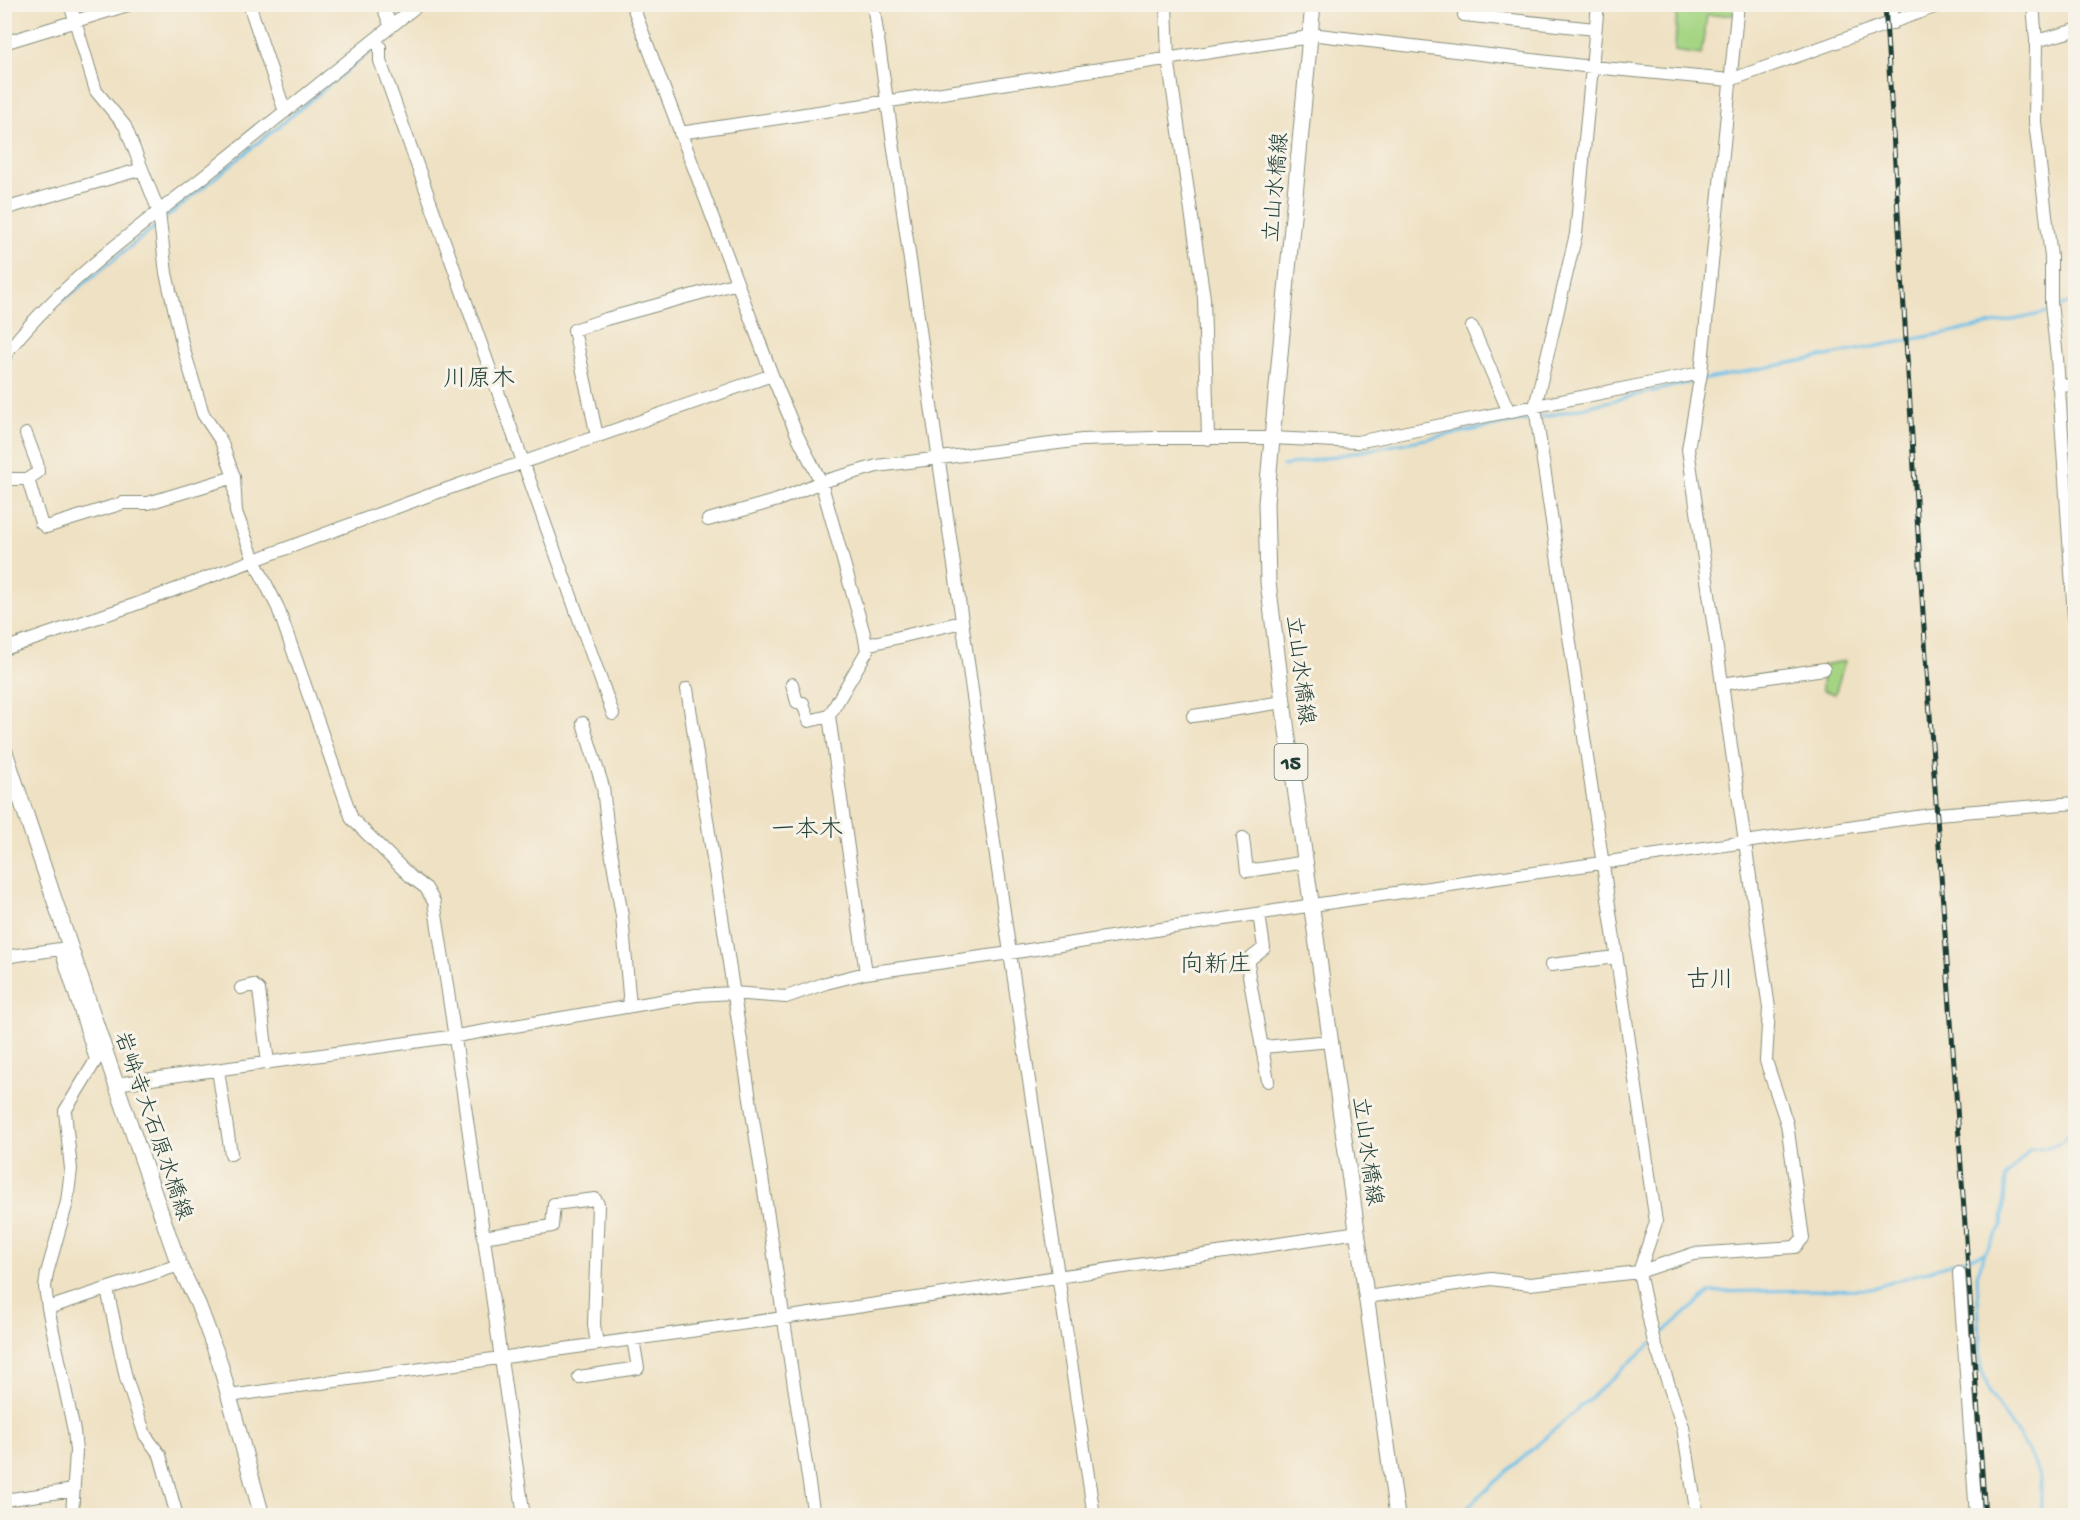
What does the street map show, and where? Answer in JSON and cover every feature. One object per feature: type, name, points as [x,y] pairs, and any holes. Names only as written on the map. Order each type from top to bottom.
[{"type":"main road","name":"立山水橋線","points":[[1313,4],[1266,503],[1268,582],[1397,1515]]},
{"type":"main road","name":"岩峅寺大石原水橋線","points":[[4,749],[66,948],[179,1265],[219,1360],[262,1515]]},
{"type":"street","points":[[70,4],[96,91],[125,126],[159,212],[166,273],[183,347],[203,414],[221,441],[234,477],[236,512],[254,560],[278,608],[352,819],[411,877],[426,888],[434,902],[456,1036],[524,1515]]},
{"type":"street","points":[[4,43],[131,4]]},
{"type":"street","points":[[249,4],[285,112]]},
{"type":"street","points":[[382,4],[391,27]]},
{"type":"street","points":[[4,356],[29,325],[74,282],[419,4]]},
{"type":"street","points":[[632,4],[771,375],[798,437],[822,482],[866,645],[867,651],[829,716],[866,973]]},
{"type":"street","points":[[873,4],[1094,1515]]},
{"type":"street","points":[[1166,4],[1168,58],[1204,298],[1208,439]]},
{"type":"street","points":[[1465,4],[1464,15],[1596,29]]},
{"type":"street","points":[[1598,4],[1576,234],[1535,407],[1656,1222],[1639,1272],[1653,1338],[1683,1427],[1697,1515]]},
{"type":"street","points":[[1367,1298],[1491,1279],[1530,1284],[1639,1272],[1693,1254],[1795,1247],[1803,1238],[1787,1124],[1766,1061],[1769,1008],[1688,448],[1701,373],[1738,4]]},
{"type":"street","points":[[1891,4],[1893,23]]},
{"type":"street","points":[[680,133],[1303,38],[1310,34],[1592,67],[1730,80],[1943,4]]},
{"type":"street","points":[[2033,4],[2036,41],[2035,122],[2050,257],[2051,303],[2076,647]]},
{"type":"street","points":[[2036,41],[2076,30]]},
{"type":"street","points":[[374,40],[380,47],[380,61],[612,714]]},
{"type":"street","points":[[4,209],[142,169]]},
{"type":"street","points":[[597,436],[574,330],[737,283]]},
{"type":"street","points":[[1472,327],[1509,412]]},
{"type":"street","points":[[708,520],[778,500],[822,482],[877,466],[1082,440],[1272,438],[1357,442],[1701,373]]},
{"type":"street","points":[[4,650],[131,606],[523,462],[771,375]]},
{"type":"street","points":[[2058,386],[2076,385]]},
{"type":"street","points":[[4,479],[20,477],[28,479],[38,472],[38,463],[26,434]]},
{"type":"street","points":[[28,479],[40,524],[46,527],[123,503],[148,503],[234,477]]},
{"type":"street","points":[[866,645],[962,622]]},
{"type":"street","points":[[1722,684],[1824,669]]},
{"type":"street","points":[[792,684],[797,702],[803,703],[809,721],[829,716]]},
{"type":"street","points":[[687,689],[814,1515]]},
{"type":"street","points":[[1193,716],[1283,702]]},
{"type":"street","points":[[583,723],[603,787],[622,916],[630,1006]]},
{"type":"street","points":[[116,1084],[456,1036],[696,995],[733,993],[786,997],[826,983],[866,973],[1010,953],[1312,905],[1937,814],[2076,803]]},
{"type":"street","points":[[1243,838],[1247,871],[1306,862]]},
{"type":"street","points":[[1259,914],[1264,948],[1250,959],[1248,970],[1268,1081]]},
{"type":"street","points":[[4,957],[66,948],[96,1060],[65,1111],[71,1169],[67,1202],[45,1287],[74,1431],[76,1451],[72,1515]]},
{"type":"street","points":[[1551,965],[1616,957]]},
{"type":"street","points":[[241,988],[253,985],[259,990],[268,1063]]},
{"type":"street","points":[[1262,1047],[1331,1041]]},
{"type":"street","points":[[218,1070],[231,1154]]},
{"type":"street","points":[[483,1237],[552,1226],[554,1204],[595,1199],[598,1204],[594,1325],[597,1344]]},
{"type":"street","points":[[229,1396],[783,1318],[1358,1232]]},
{"type":"street","points":[[48,1308],[179,1265]]},
{"type":"street","points":[[1959,1274],[1976,1515]]},
{"type":"street","points":[[107,1289],[126,1378],[145,1435],[160,1455],[177,1515]]},
{"type":"street","points":[[579,1377],[638,1368],[633,1339]]},
{"type":"street","points":[[4,1500],[74,1491]]},
{"type":"green space","points":[[1677,5],[1735,5],[1734,15],[1707,15],[1701,55],[1675,51]]},
{"type":"green space","points":[[1845,661],[1835,694],[1822,690],[1823,665]]},
{"type":"waterway","points":[[381,43],[430,4]]},
{"type":"waterway","points":[[164,219],[376,47]]},
{"type":"waterway","points":[[61,302],[157,225]]},
{"type":"waterway","points":[[2055,309],[2076,300]]},
{"type":"waterway","points":[[1702,380],[2049,312]]},
{"type":"waterway","points":[[4,366],[10,357]]},
{"type":"waterway","points":[[1539,418],[1696,381]]},
{"type":"waterway","points":[[1283,466],[1532,419]]},
{"type":"waterway","points":[[1656,1339],[1710,1292],[1870,1289],[1985,1253],[2002,1226],[2006,1177],[2030,1149],[2058,1144],[2067,1137],[2076,1123]]},
{"type":"waterway","points":[[1985,1253],[1977,1275],[1981,1368],[1990,1394],[2029,1451],[2041,1480],[2041,1516]]},
{"type":"waterway","points":[[1457,1516],[1651,1344]]},
{"type":"railway","points":[[1885,4],[1923,613],[1985,1516]]},
{"type":"district","name":"川原木","points":[[479,377]]},
{"type":"district","name":"一本木","points":[[807,828]]},
{"type":"district","name":"向新庄","points":[[1216,963]]},
{"type":"district","name":"古川","points":[[1710,978]]}]
